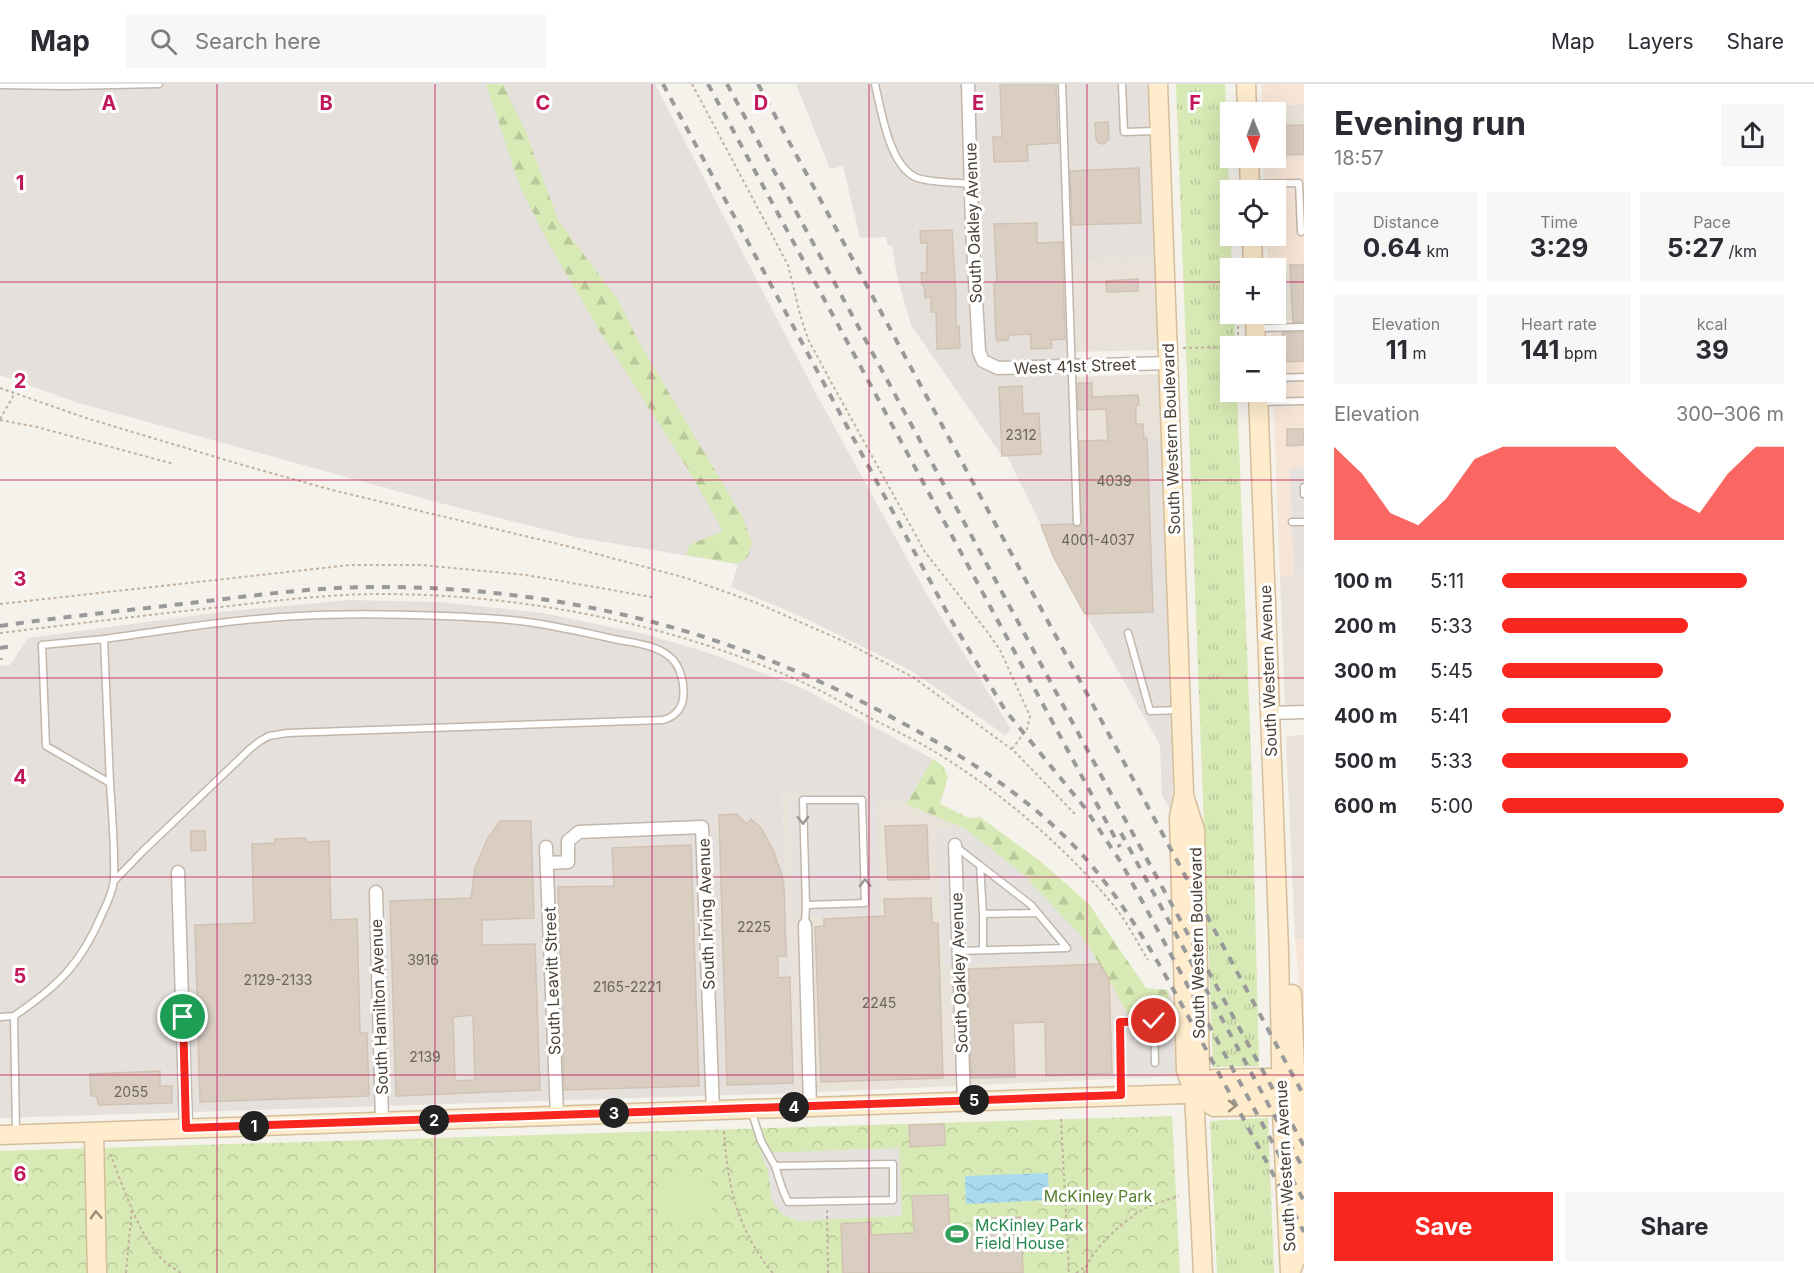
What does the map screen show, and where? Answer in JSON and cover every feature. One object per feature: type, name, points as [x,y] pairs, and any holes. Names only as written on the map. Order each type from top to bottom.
[{"type":"main road","name":"South Western Boulevard","points":[[1158,84],[1184,794],[1179,817],[1186,1071],[1194,1093],[1203,1273]]},
{"type":"main road","points":[[1246,84],[1247,102]]},
{"type":"main road","name":"South Western Avenue","points":[[1258,402],[1279,951],[1290,997],[1287,1091]]},
{"type":"main road","name":"South Western Avenue","points":[[1279,951],[1268,983],[1287,1091],[1302,1244],[1290,1273]]},
{"type":"main road","points":[[8,1135],[1194,1093],[1213,1079],[1287,1091]]},
{"type":"main road","points":[[1194,1093],[1214,1107],[1287,1091]]},
{"type":"main road","points":[[94,1132],[97,1273]]},
{"type":"street","name":"South Oakley Avenue","points":[[968,84],[979,352],[983,360]]},
{"type":"street","name":"West 41st Street","points":[[983,360],[998,368],[1168,363]]},
{"type":"street","points":[[1270,713],[1304,711]]},
{"type":"street","name":"South Irving Avenue","points":[[547,863],[568,862],[567,841],[579,832],[702,827],[713,1110]]},
{"type":"street","name":"South Oakley Avenue","points":[[955,846],[964,1101]]},
{"type":"street","name":"South Leavitt Street","points":[[546,848],[557,1115]]},
{"type":"street","points":[[178,872],[186,1128]]},
{"type":"street","name":"South Hamilton Avenue","points":[[376,892],[382,1121]]},
{"type":"street","points":[[805,925],[810,1106]]},
{"type":"lane","points":[[0,86],[159,84]]},
{"type":"lane","points":[[875,84],[894,154],[904,169],[915,177],[971,184]]},
{"type":"lane","points":[[1062,84],[1077,522]]},
{"type":"lane","points":[[1122,84],[1124,132],[1160,131]]},
{"type":"lane","points":[[1286,184],[1299,183],[1301,232]]},
{"type":"lane","points":[[1255,329],[1304,327]]},
{"type":"lane","points":[[1286,378],[1304,377]]},
{"type":"lane","points":[[1286,399],[1304,401]]},
{"type":"lane","points":[[1304,487],[1304,494]]},
{"type":"lane","points":[[1292,522],[1304,522]]},
{"type":"lane","points":[[0,1017],[14,1016],[52,989],[80,957],[94,932],[114,881],[237,760],[269,736],[287,733],[663,720],[681,707],[683,692],[681,677],[670,657],[649,647],[533,623],[500,619],[335,614],[251,619],[42,645],[46,746],[110,783]]},
{"type":"lane","points":[[1128,633],[1150,711],[1181,710]]},
{"type":"lane","points":[[104,639],[114,881]]},
{"type":"lane","points":[[805,925],[803,800],[862,800],[865,903],[806,905]]},
{"type":"lane","points":[[955,846],[1030,905],[1067,948],[958,951]]},
{"type":"lane","points":[[980,865],[983,950]]},
{"type":"lane","points":[[983,914],[1037,913]]},
{"type":"lane","points":[[8,1135],[14,1016]]},
{"type":"lane","points":[[1121,1095],[1120,1022],[1154,1021],[1155,1063]]},
{"type":"lane","points":[[751,1108],[761,1141],[775,1167],[788,1202],[893,1200],[893,1164],[775,1167]]},
{"type":"path","points":[[692,84],[788,265],[808,339],[925,552],[1000,651],[1030,716],[1027,729],[1012,749]]},
{"type":"path","points":[[1183,348],[1220,347]]},
{"type":"path","points":[[0,388],[86,418],[249,467],[332,490],[582,550],[686,578],[757,603],[843,641],[913,677],[1012,749],[1075,814]]},
{"type":"path","points":[[15,393],[0,420],[37,427],[174,464]]},
{"type":"path","points":[[0,604],[350,565],[422,565],[526,575],[652,597]]},
{"type":"path","points":[[0,633],[275,600],[380,594],[442,597],[545,607],[605,617],[671,634],[728,652],[797,679],[927,747],[972,777],[1051,840],[1082,872],[1115,908],[1148,960]]},
{"type":"path","points":[[0,659],[5,659]]},
{"type":"path","points":[[1061,1119],[1069,1273]]},
{"type":"path","points":[[724,1131],[732,1197],[747,1235],[771,1273]]},
{"type":"path","points":[[110,1154],[147,1239],[161,1259],[180,1273]]},
{"type":"path","points":[[1076,1273],[1085,1267],[1096,1250],[1131,1218],[1144,1209],[1179,1196]]},
{"type":"path","points":[[827,1202],[828,1273]]},
{"type":"path","points":[[126,1273],[132,1207]]},
{"type":"path","points":[[1084,1273],[1085,1267]]},
{"type":"shaded area","points":[[0,84],[655,84],[812,386],[926,593],[1011,729],[1005,735],[910,670],[802,617],[731,587],[738,564],[575,537],[440,503],[75,402],[0,375]]},
{"type":"shaded area","points":[[796,84],[1150,84],[1156,258],[1068,261],[1074,440],[1163,437],[1174,747],[1172,814],[1162,795],[1160,745],[1053,556],[1041,525],[1007,456],[1002,456],[911,325],[897,276],[892,246],[887,245],[887,237],[860,238],[843,166],[830,169]]},
{"type":"shaded area","points":[[1262,84],[1304,84],[1304,104],[1262,102]]},
{"type":"shaded area","points":[[1304,104],[1304,157],[1286,158],[1286,105]]},
{"type":"shaded area","points":[[1304,157],[1304,263],[1286,264],[1286,258],[1268,258],[1267,246],[1286,246],[1286,180],[1265,180],[1264,168],[1286,168],[1286,158]]},
{"type":"shaded area","points":[[1156,258],[1159,350],[1071,352],[1068,261]]},
{"type":"shaded area","points":[[1304,263],[1304,320],[1286,321],[1286,264]]},
{"type":"shaded area","points":[[1304,320],[1304,575],[1280,576],[1273,402],[1286,402],[1286,336],[1271,336],[1271,324],[1286,324],[1286,321]]},
{"type":"shaded area","points":[[1161,374],[1163,437],[1074,440],[1072,377]]},
{"type":"shaded area","points":[[1304,468],[1304,575],[1294,575],[1290,469]]},
{"type":"shaded area","points":[[1304,575],[1304,704],[1285,705],[1280,576]]},
{"type":"shaded area","points":[[350,600],[439,602],[542,613],[645,634],[706,652],[802,688],[933,759],[906,804],[782,791],[796,1093],[0,1118],[0,666],[10,665],[28,638],[229,611]]},
{"type":"shaded area","points":[[1304,735],[1304,938],[1295,938],[1286,736]]},
{"type":"shaded area","points":[[782,790],[906,804],[964,828],[1082,937],[1109,979],[1129,1017],[1170,1016],[1168,990],[1177,1011],[1180,1076],[796,1093]]},
{"type":"shaded area","points":[[876,796],[880,915],[794,917],[788,798]]},
{"type":"shaded area","points":[[964,828],[1023,874],[1082,937],[1097,960],[944,965],[936,829]]},
{"type":"shaded area","points":[[1295,938],[1304,938],[1304,1043]]},
{"type":"shaded area","points":[[1170,1016],[1174,1072],[1114,1075],[1112,1017]]},
{"type":"shaded area","points":[[899,1148],[902,1216],[797,1221],[782,1214],[772,1200],[768,1170],[760,1153]]},
{"type":"green space","points":[[486,84],[503,84],[525,130],[559,222],[619,301],[636,337],[743,518],[752,543],[748,557],[738,564],[686,555],[689,545],[723,531],[691,474],[599,330],[549,244],[520,187]]},
{"type":"green space","points":[[1176,84],[1225,84],[1226,102],[1220,102],[1220,168],[1228,168],[1229,180],[1220,180],[1220,246],[1231,246],[1232,258],[1220,258],[1220,324],[1234,324],[1235,336],[1220,336],[1220,402],[1237,402],[1252,781],[1259,1066],[1213,1067]]},
{"type":"green space","points":[[933,759],[943,766],[948,777],[940,804],[969,818],[980,817],[1041,862],[1089,904],[1146,988],[1168,990],[1170,1016],[1129,1017],[1109,979],[1082,937],[964,828],[906,804]]},
{"type":"green space","name":"McKinley Park","points":[[1172,1116],[1180,1273],[0,1273],[0,1151]]},
{"type":"green space","points":[[1268,1118],[1274,1273],[1217,1273],[1210,1121]]},
{"type":"green space","points":[[711,1172],[712,1215],[659,1216],[658,1173]]},
{"type":"water","points":[[1048,1173],[1049,1200],[966,1204],[965,1176]]},
{"type":"building","points":[[1000,84],[1056,84],[1058,143],[1027,145],[1028,161],[994,162],[993,137],[1002,137]]},
{"type":"building","points":[[1108,122],[1109,139],[1104,144],[1098,143],[1095,123]]},
{"type":"building","points":[[1304,125],[1304,154],[1286,155],[1286,126]]},
{"type":"building","points":[[1139,168],[1141,223],[1072,225],[1070,171]]},
{"type":"building","points":[[1037,223],[1037,243],[1062,242],[1065,339],[1051,340],[1052,348],[1031,349],[1031,334],[1009,335],[1008,340],[997,341],[996,338],[994,284],[997,283],[994,224]]},
{"type":"building","points":[[952,230],[956,326],[959,326],[960,348],[937,349],[936,312],[931,312],[931,297],[925,298],[924,285],[922,285],[921,273],[927,272],[927,243],[921,243],[920,231]]},
{"type":"building","points":[[1290,265],[1304,265],[1304,322],[1293,322]]},
{"type":"building","points":[[1138,279],[1138,291],[1107,292],[1106,281]]},
{"type":"building","points":[[1304,332],[1304,361],[1286,362],[1286,336],[1282,336],[1282,333]]},
{"type":"building","points":[[1078,383],[1092,383],[1092,397],[1138,395],[1136,424],[1143,424],[1144,438],[1147,438],[1153,612],[1085,614],[1053,556],[1041,525],[1072,524],[1077,527],[1081,525],[1079,441],[1108,440],[1106,409],[1078,410]]},
{"type":"building","points":[[1022,386],[1023,414],[1039,413],[1041,454],[1002,456],[999,387]]},
{"type":"building","points":[[1287,429],[1304,429],[1304,445],[1287,446]]},
{"type":"building","points":[[737,814],[746,824],[751,819],[761,828],[773,850],[782,875],[786,956],[778,956],[778,978],[790,977],[793,1083],[727,1085],[719,815]]},
{"type":"building","points":[[500,821],[531,821],[534,918],[482,920],[482,945],[535,944],[540,1090],[396,1096],[390,901],[471,898],[475,868],[488,838]],"holes":[[[473,1015],[475,1080],[455,1081],[453,1017]]]},
{"type":"building","points":[[927,825],[929,879],[888,880],[885,826]]},
{"type":"building","points":[[191,831],[205,831],[206,850],[191,851]]},
{"type":"building","points":[[306,838],[307,842],[329,841],[331,920],[357,919],[360,1033],[367,1033],[369,1096],[200,1102],[195,925],[254,923],[252,844],[275,843],[275,839]]},
{"type":"building","points":[[691,845],[699,1086],[564,1090],[558,887],[614,886],[612,848]]},
{"type":"building","points":[[931,898],[932,923],[938,923],[943,1078],[821,1082],[815,927],[824,926],[824,919],[885,916],[884,899]]},
{"type":"building","points":[[1100,964],[1109,979],[1112,1073],[1046,1076],[1045,1022],[1013,1023],[1015,1077],[971,1078],[968,969]]},
{"type":"building","points":[[160,1071],[160,1086],[172,1086],[172,1103],[98,1105],[97,1096],[91,1096],[90,1074]]},
{"type":"building","points":[[944,1124],[945,1145],[910,1147],[909,1125]]},
{"type":"building","name":"McKinley Park Field House","points":[[948,1195],[950,1232],[991,1230],[991,1218],[1021,1217],[1023,1273],[843,1273],[841,1224],[871,1222],[871,1235],[914,1233],[912,1196]]},
{"type":"railway","points":[[663,84],[950,618],[1005,710],[1085,808],[1122,864],[1304,1201]]},
{"type":"railway","points":[[708,84],[1120,847]]},
{"type":"railway","points":[[727,84],[1304,1146]]},
{"type":"railway","points":[[758,84],[1304,1096]]},
{"type":"railway","points":[[0,626],[296,591],[365,587],[433,588],[566,603],[630,616],[757,655],[819,681],[909,726],[994,778],[1046,819],[1092,866],[1123,907],[1164,973],[1304,1232]]},
{"type":"railway","points":[[0,648],[12,646]]},
{"type":"railway","points":[[1121,833],[1304,1170]]},
{"type":"place","name":"McKinley Park Field House","points":[[957,1234]]},
{"type":"route","points":[[183,1017],[186,1128],[1121,1095],[1120,1022],[1154,1021]]}]
